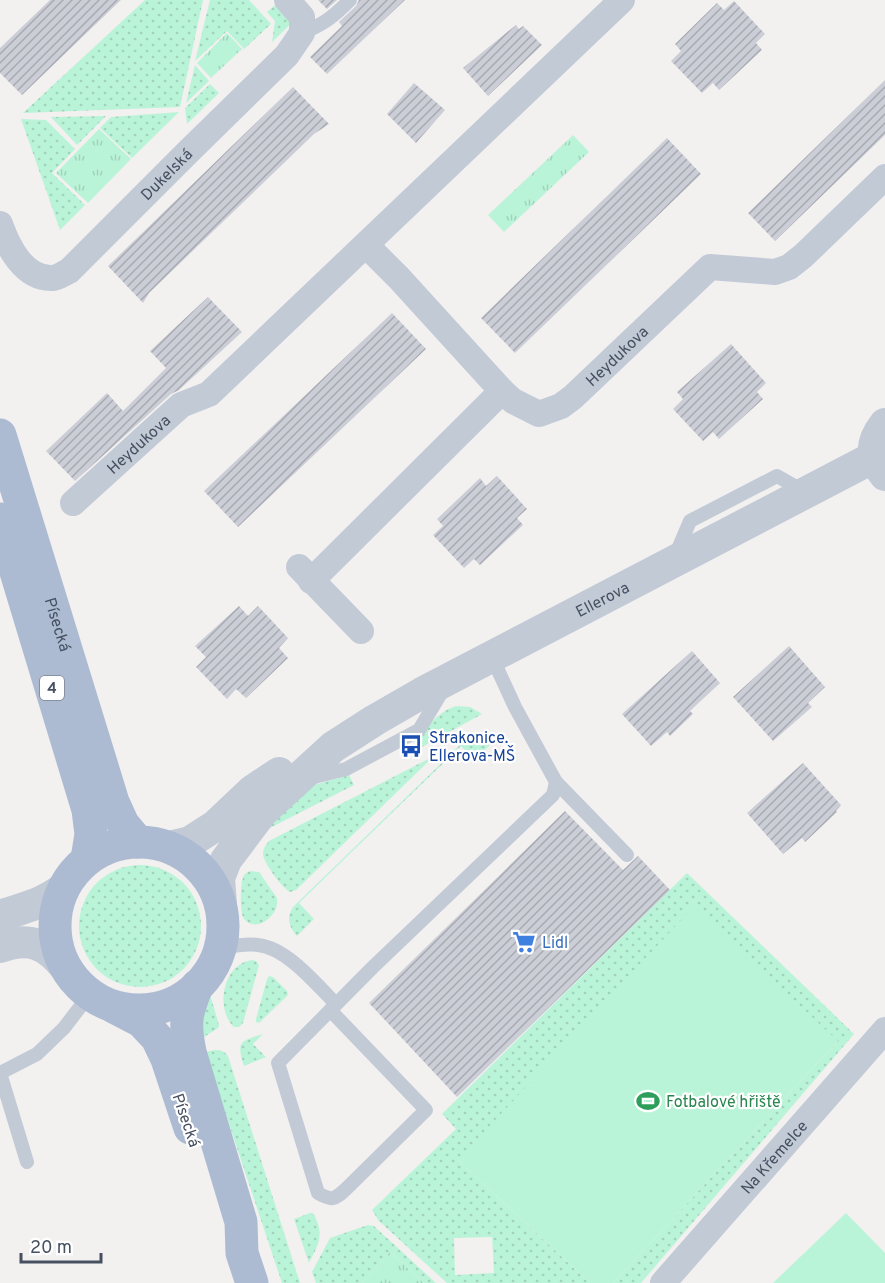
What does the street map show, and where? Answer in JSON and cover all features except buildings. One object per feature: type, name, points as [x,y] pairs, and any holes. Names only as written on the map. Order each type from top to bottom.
[{"type":"main road","name":"Písecká","points":[[0,435],[113,802],[123,824],[153,844]]},
{"type":"main road","name":"Písecká","points":[[0,519],[88,810],[91,834],[87,860]]},
{"type":"main road","points":[[100,999],[76,982],[65,967],[58,948],[55,928],[57,908],[63,889],[73,873],[87,860],[111,846],[153,844]]},
{"type":"main road","name":"4","points":[[100,999],[134,1010],[156,1008],[178,1000],[197,986],[211,969],[220,948],[223,926],[220,905],[213,886],[202,870],[187,856],[153,844]]},
{"type":"main road","name":"Písecká","points":[[197,986],[188,1009],[186,1030],[190,1052],[241,1222],[247,1268]]},
{"type":"main road","name":"Písecká","points":[[100,999],[141,1021],[157,1038],[167,1059],[224,1228],[247,1268]]},
{"type":"street","points":[[287,0],[302,17],[302,33]]},
{"type":"street","name":"Heydukova","points":[[73,503],[181,405],[209,394],[622,0]]},
{"type":"street","name":"Dukelská","points":[[0,224],[18,261],[37,275],[54,279],[69,270],[287,55],[302,33]]},
{"type":"street","name":"Heydukova","points":[[366,245],[502,391],[513,401],[539,414],[561,406],[581,389],[710,267],[775,272],[789,267],[885,177]]},
{"type":"street","points":[[361,631],[305,574],[502,391]]},
{"type":"street","points":[[879,466],[874,451],[877,438],[885,424]]},
{"type":"street","name":"Ellerova","points":[[153,844],[190,842],[215,826],[252,791],[291,765],[333,747],[375,720],[450,679],[805,492],[879,466]]},
{"type":"street","name":"Ellerova","points":[[220,905],[219,878],[226,860],[262,812],[333,747]]},
{"type":"street","points":[[0,916],[37,904],[63,889]]},
{"type":"street","points":[[0,947],[13,942],[32,942],[50,950],[65,967]]},
{"type":"street","name":"Na Křemelce","points":[[663,1283],[885,1030]]},
{"type":"lane","points":[[302,33],[333,17],[350,0]]},
{"type":"lane","points":[[492,657],[556,782],[627,855]]},
{"type":"lane","points":[[297,781],[346,769],[419,730],[450,679]]},
{"type":"lane","points":[[220,948],[256,944],[269,947],[298,966],[333,1007],[426,1110],[336,1198],[328,1199],[318,1193],[278,1063],[333,1007],[372,968],[553,795],[556,782]]},
{"type":"lane","points":[[27,1162],[0,1073],[37,1054],[64,1028],[100,999]]},
{"type":"green space","points":[[145,0],[203,0],[180,107],[23,113]]},
{"type":"green space","points":[[210,0],[249,0],[271,24],[244,49],[227,31],[195,61]]},
{"type":"green space","points":[[281,0],[297,18],[272,42],[275,21],[267,12]]},
{"type":"green space","points":[[227,33],[242,49],[211,78],[197,63]]},
{"type":"green space","points":[[195,65],[209,81],[186,103]]},
{"type":"green space","points":[[210,84],[219,93],[187,124],[185,108]]},
{"type":"green space","points":[[179,112],[132,158],[100,128],[111,117]]},
{"type":"green space","points":[[106,116],[77,145],[51,117]]},
{"type":"green space","points":[[21,119],[46,120],[75,149],[52,173],[85,205],[60,230]]},
{"type":"green space","points":[[99,129],[131,159],[88,203],[56,173]]},
{"type":"green space","points":[[573,135],[589,152],[504,232],[488,215]]},
{"type":"green space","points":[[456,706],[470,707],[482,714],[422,747],[413,741],[438,716]]},
{"type":"green space","points":[[473,735],[481,737],[490,745],[474,760],[461,746],[299,903],[314,919],[297,936],[289,922],[293,907],[460,745]]},
{"type":"green space","points":[[434,756],[296,890],[290,892],[278,881],[263,854],[269,841]]},
{"type":"green space","points":[[349,775],[354,785],[264,831],[314,785]]},
{"type":"green space","points":[[140,865],[163,870],[183,883],[196,903],[201,926],[196,949],[183,969],[163,982],[140,987],[117,982],[97,969],[84,949],[79,926],[84,903],[97,883],[117,870]]},
{"type":"green space","points":[[250,871],[259,872],[277,898],[272,914],[258,924],[248,923],[242,913],[242,881]]},
{"type":"green space","points":[[687,873],[854,1034],[641,1283],[613,1283],[838,1041],[458,1160],[590,1283],[447,1283],[379,1221],[372,1210],[456,1129],[442,1114]],"holes":[[[492,1237],[494,1273],[455,1275],[454,1238]]]},
{"type":"green space","name":"Fotbalové hřiště","points":[[693,907],[838,1041],[613,1283],[590,1283],[458,1160]]},
{"type":"green space","points":[[252,960],[259,965],[243,1023],[239,1027],[234,1027],[225,1010],[223,999],[225,989],[228,978],[234,970],[242,963]]},
{"type":"green space","points":[[269,976],[287,991],[288,995],[259,1023],[256,1019]]},
{"type":"green space","points":[[209,991],[219,1025],[201,1039],[198,1029]]},
{"type":"green space","points":[[263,1034],[253,1044],[266,1057],[244,1066],[240,1051],[242,1043],[249,1038]]},
{"type":"green space","points":[[222,1051],[228,1056],[300,1283],[282,1283],[205,1052]]},
{"type":"green space","points":[[313,1213],[317,1220],[320,1233],[318,1244],[309,1263],[294,1219]]},
{"type":"green space","points":[[846,1213],[885,1253],[885,1283],[773,1283]]},
{"type":"green space","points":[[368,1225],[374,1226],[436,1283],[424,1283],[390,1252],[362,1283],[316,1283],[312,1272],[330,1238]]},
{"type":"green space","points":[[390,1252],[424,1283],[362,1283]]},
{"type":"place","name":"Strakonice, Ellerova-MŠ","points":[[411,746]]},
{"type":"place","name":"Lidl","points":[[524,942]]},
{"type":"place","name":"Fotbalové hřiště","points":[[648,1101]]}]
